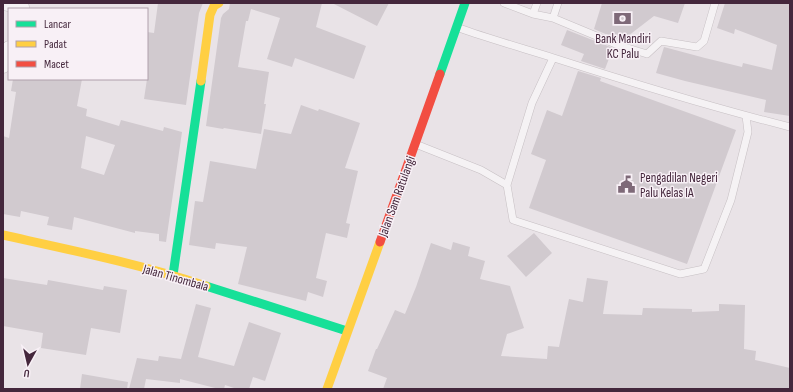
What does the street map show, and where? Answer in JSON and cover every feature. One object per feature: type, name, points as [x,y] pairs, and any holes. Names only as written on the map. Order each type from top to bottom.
[{"type":"main road","points":[[173,275],[210,15],[214,6],[219,3]]},
{"type":"main road","name":"Jalan Sam Ratulangi","points":[[327,389],[416,144],[465,3]]},
{"type":"main road","name":"Jalan Tinombala","points":[[3,235],[173,275],[347,331]]},
{"type":"street","points":[[3,3],[23,6]]},
{"type":"street","points":[[3,66],[8,51]]},
{"type":"lane","points":[[504,3],[533,14],[553,18],[618,45],[647,54],[661,42],[697,47],[704,40],[714,3]]},
{"type":"lane","points":[[533,14],[537,3]]},
{"type":"lane","points":[[553,18],[558,3]]},
{"type":"lane","points":[[457,28],[596,72],[746,116],[790,127]]},
{"type":"lane","points":[[553,58],[532,103],[507,185],[513,220],[680,274],[704,269],[731,200],[748,132],[746,116]]},
{"type":"lane","points":[[416,144],[482,170],[507,185]]},
{"type":"building","points":[[158,3],[203,3],[199,13],[186,105],[144,99],[148,80],[148,32],[154,33]]},
{"type":"building","points":[[230,3],[322,3],[316,27],[366,46],[354,79],[295,58],[292,67],[267,59],[280,18],[251,9],[248,21],[246,21],[238,67],[269,72],[261,134],[206,126],[221,18],[229,9]]},
{"type":"building","points":[[332,3],[389,3],[377,26]]},
{"type":"building","name":"Bank Mandiri KC Palu","points":[[602,3],[685,3],[678,23],[654,16],[628,36],[619,32],[617,39],[594,29]]},
{"type":"building","points":[[725,3],[790,3],[790,116],[764,112],[766,100],[656,73],[664,47],[742,67],[743,63],[772,70],[777,45],[735,29],[734,34],[717,28]]},
{"type":"building","points":[[567,30],[613,48],[605,69],[581,61],[584,54],[561,45]]},
{"type":"building","name":"Pengadilan Negeri Palu Kelas IA","points":[[578,71],[601,78],[600,81],[736,130],[687,264],[529,208],[546,160],[531,154],[547,110],[562,116]]},
{"type":"building","points":[[13,80],[82,80],[77,106],[87,109],[86,116],[119,126],[121,120],[163,131],[164,127],[182,132],[166,242],[159,241],[159,234],[135,231],[135,233],[74,217],[72,230],[47,225],[49,217],[21,211],[20,217],[3,214],[3,136],[9,138],[16,92],[11,91]],"holes":[[[86,136],[115,145],[104,175],[81,168]]]},
{"type":"building","points":[[301,105],[318,111],[319,109],[360,123],[345,168],[358,171],[346,223],[350,224],[347,238],[326,233],[316,278],[327,281],[323,297],[308,292],[306,301],[238,284],[247,247],[216,243],[215,249],[189,245],[195,201],[203,202],[210,161],[256,169],[264,129],[291,134]]},
{"type":"building","points":[[534,233],[552,253],[526,277],[507,256]]},
{"type":"building","points":[[453,242],[470,247],[468,256],[485,261],[480,279],[510,286],[524,328],[507,334],[501,356],[547,359],[548,346],[559,347],[569,299],[583,302],[587,278],[608,281],[603,314],[642,315],[643,308],[692,309],[692,312],[719,311],[719,304],[745,305],[744,349],[756,351],[755,360],[790,368],[790,389],[383,389],[387,378],[368,371],[376,349],[395,310],[405,314],[431,243],[451,250]]},
{"type":"building","points":[[3,278],[47,285],[48,280],[103,290],[104,286],[127,290],[120,333],[91,328],[86,355],[41,348],[43,333],[3,326]]},
{"type":"building","points":[[196,304],[211,308],[198,357],[234,366],[249,322],[281,333],[265,381],[253,377],[249,389],[237,389],[225,385],[224,389],[219,389],[180,379],[180,383],[146,379],[144,389],[129,389],[137,358],[158,361],[159,356],[181,359]]},
{"type":"building","points":[[82,374],[128,382],[127,389],[80,389]]},
{"type":"traffic: fast","points":[[440,74],[465,3]]},
{"type":"traffic: fast","points":[[173,275],[201,81]]},
{"type":"traffic: fast","points":[[206,286],[347,331]]},
{"type":"traffic: slow","points":[[201,81],[210,15],[214,6],[219,3]]},
{"type":"traffic: slow","points":[[3,235],[131,264],[206,286]]},
{"type":"traffic: slow","points":[[327,389],[380,242]]},
{"type":"traffic: jam","points":[[380,242],[440,74]]},
{"type":"place","name":"Bank Mandiri KC Palu","points":[[623,19]]},
{"type":"place","name":"Pengadilan Negeri Palu Kelas IA","points":[[627,184]]}]
